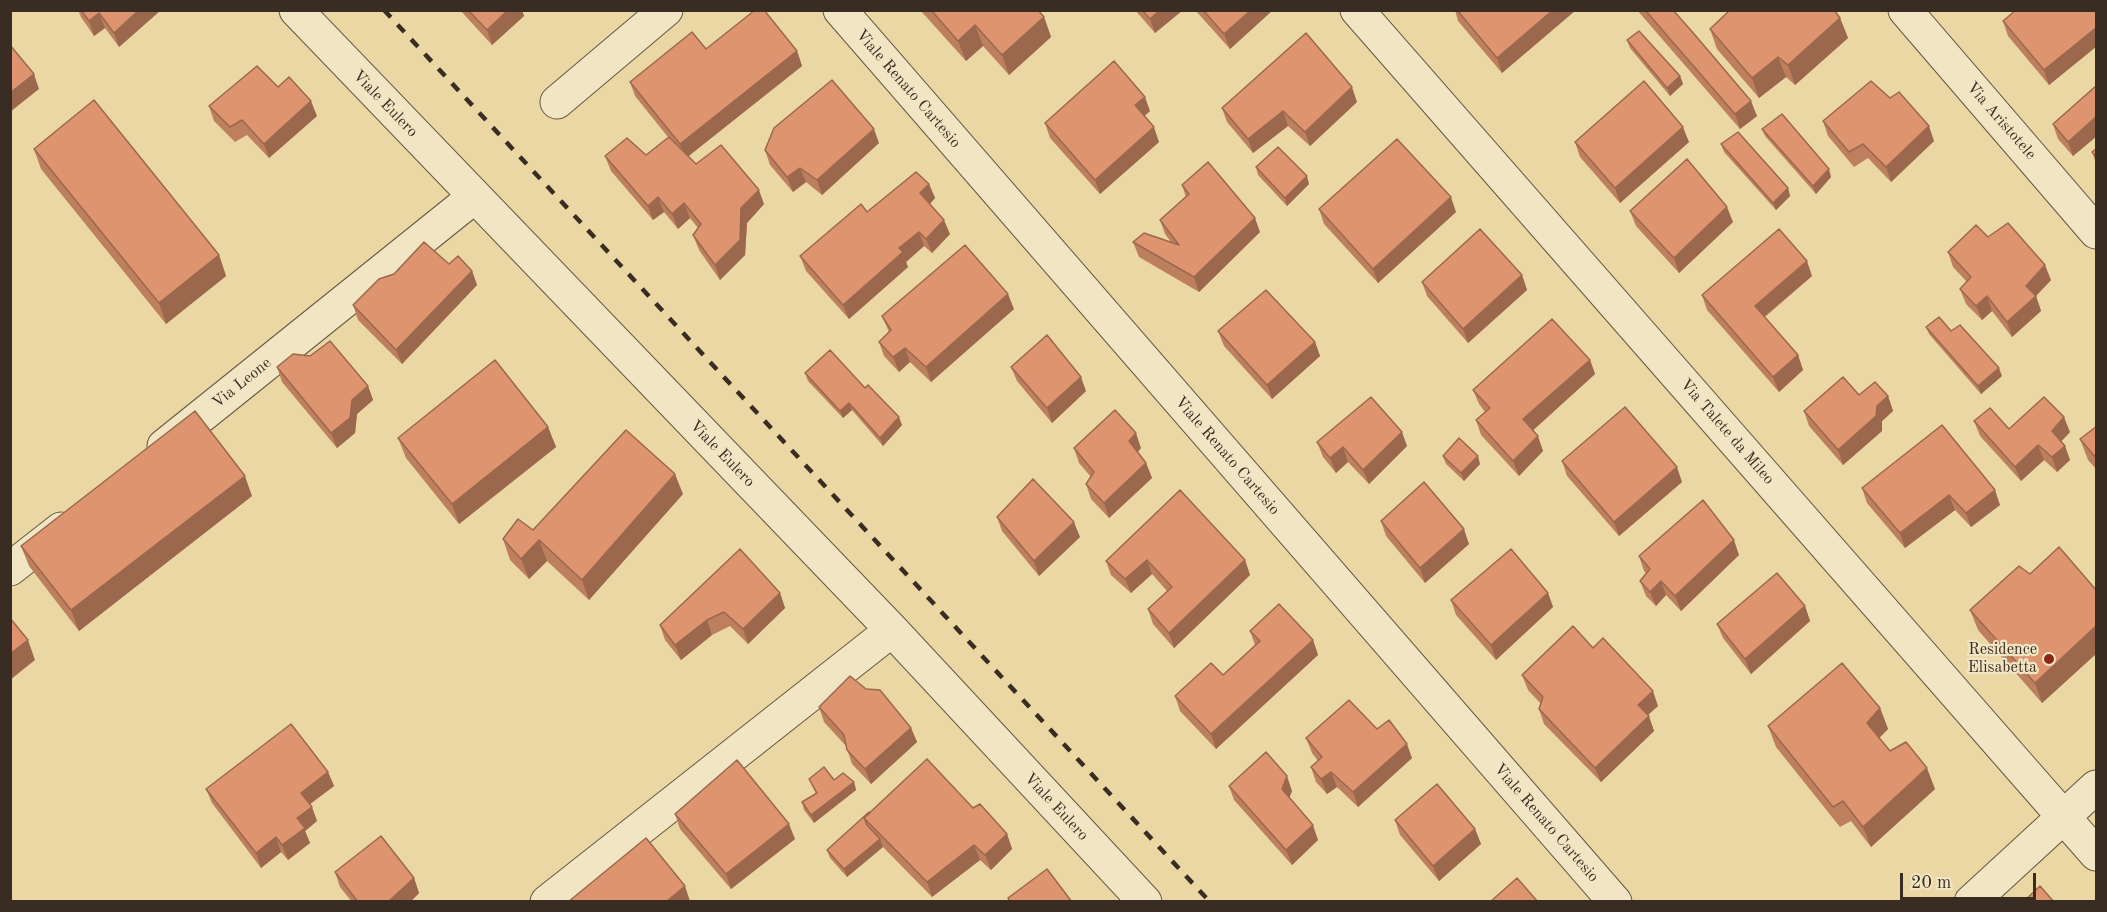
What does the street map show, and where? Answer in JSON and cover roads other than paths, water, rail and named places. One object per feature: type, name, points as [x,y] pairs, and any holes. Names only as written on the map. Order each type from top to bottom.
[{"type":"street","name":"Viale Eulero","points":[[296,10],[892,630],[1145,902]]},
{"type":"street","points":[[557,102],[666,10]]},
{"type":"street","name":"Viale Renato Cartesio","points":[[840,10],[1615,902]]},
{"type":"street","name":"Via Talete da Mileo","points":[[1357,10],[2097,854]]},
{"type":"street","name":"Via Aristotele","points":[[1905,10],[2097,232]]},
{"type":"street","name":"Via Leone","points":[[140,465],[474,197]]},
{"type":"street","points":[[10,569],[85,510]]},
{"type":"street","points":[[547,902],[892,630]]},
{"type":"street","points":[[1971,902],[2097,787]]},
{"type":"railway","points":[[384,10],[1210,902]]},
{"type":"place","name":"Residence Elisabetta","points":[[2049,659]]}]
